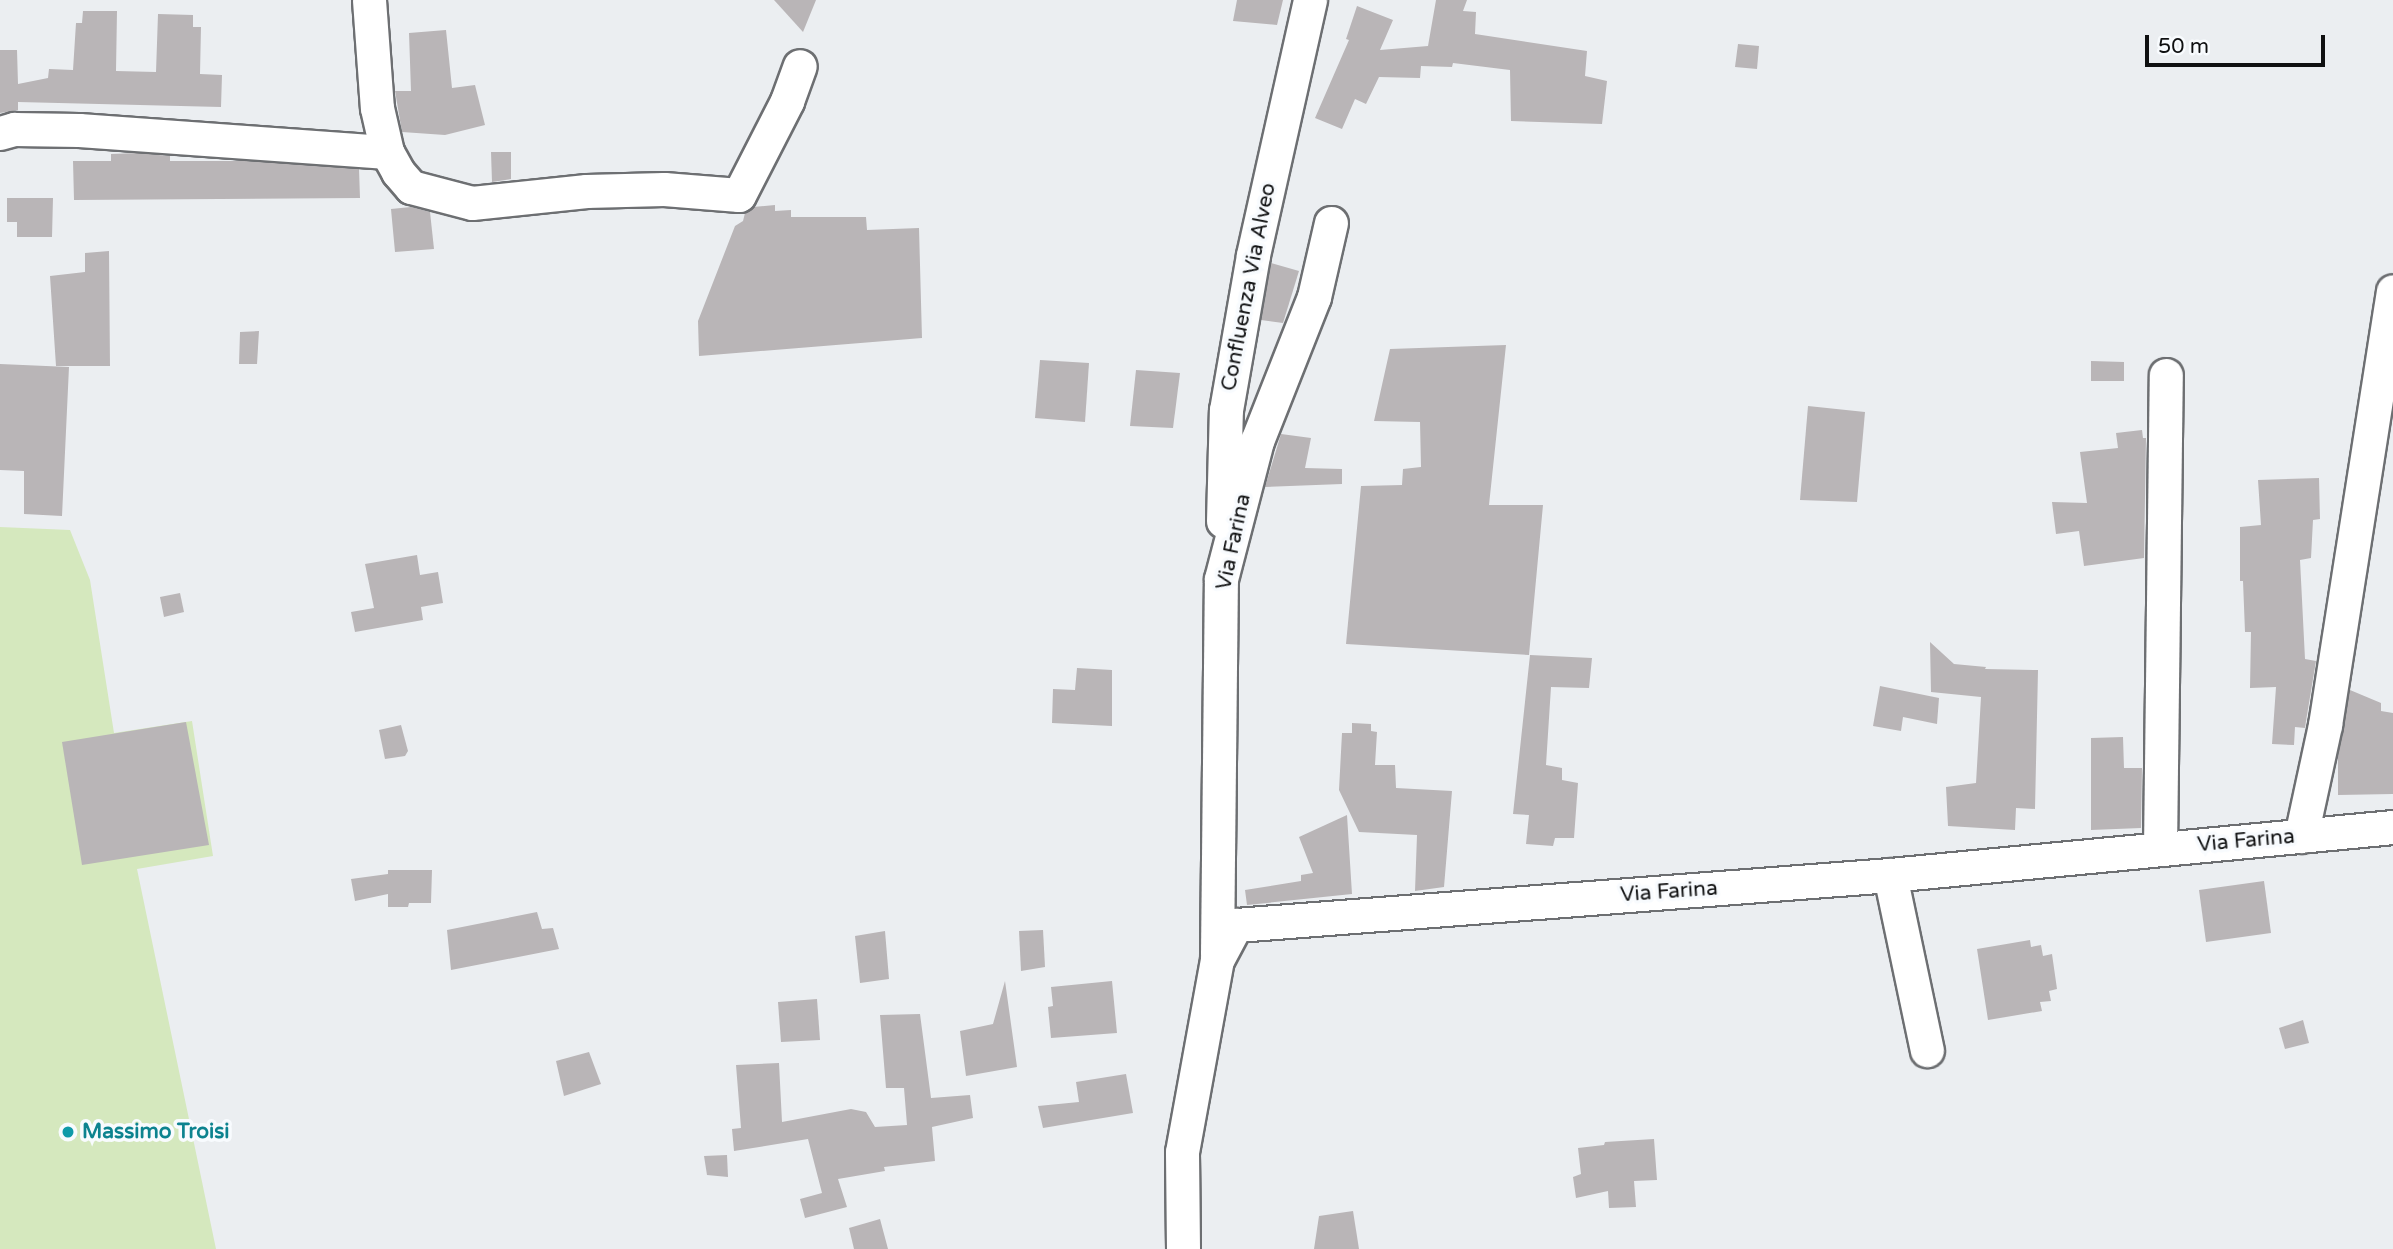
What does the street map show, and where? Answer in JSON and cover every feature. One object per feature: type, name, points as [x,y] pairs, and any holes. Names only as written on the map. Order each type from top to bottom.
[{"type":"street","points":[[369,0],[377,108],[387,152],[398,172],[411,187],[471,203],[586,191],[664,189],[739,195],[787,101],[800,66]]},
{"type":"street","name":"Confluenza Via Alveo","points":[[1221,579],[1226,410],[1253,254],[1310,0]]},
{"type":"street","points":[[0,133],[14,129],[79,130],[387,152]]},
{"type":"street","name":"Via Farina","points":[[1183,1249],[1182,1152],[1217,960],[1221,579],[1257,441],[1314,297],[1331,223]]},
{"type":"street","points":[[2301,836],[2325,724],[2393,291]]},
{"type":"street","points":[[2160,849],[2166,375]]},
{"type":"street","name":"Via Farina","points":[[1217,960],[1236,925],[1890,875],[2393,827]]},
{"type":"street","points":[[1890,875],[1927,1050]]},
{"type":"green space","points":[[0,527],[70,530],[90,580],[114,733],[192,721],[213,856],[137,869],[216,1249],[0,1249]]},
{"type":"building","points":[[774,0],[816,0],[803,32]]},
{"type":"building","points":[[1237,0],[1283,0],[1277,25],[1233,21]]},
{"type":"building","points":[[1436,0],[1467,0],[1463,11],[1476,12],[1475,34],[1587,51],[1585,76],[1607,81],[1602,124],[1511,121],[1510,70],[1453,63],[1452,67],[1421,66],[1420,78],[1379,77],[1366,104],[1355,99],[1342,129],[1315,118],[1349,40],[1346,39],[1357,6],[1393,20],[1380,50],[1428,46]]},
{"type":"building","points":[[83,11],[117,11],[116,71],[156,72],[158,14],[193,15],[193,27],[201,27],[200,74],[222,75],[221,107],[18,102],[18,110],[0,113],[0,50],[17,50],[18,84],[48,78],[49,69],[73,70],[76,23],[82,23]]},
{"type":"building","points":[[446,30],[452,88],[475,85],[485,125],[445,135],[402,132],[395,91],[411,91],[409,33]]},
{"type":"building","points":[[1738,44],[1759,46],[1757,69],[1735,67]]},
{"type":"building","points":[[491,152],[511,152],[511,179],[492,182]]},
{"type":"building","points":[[111,154],[170,156],[170,161],[246,161],[359,169],[360,198],[74,200],[73,161],[111,161]]},
{"type":"building","points":[[7,198],[53,198],[52,237],[17,237],[17,222],[7,222]]},
{"type":"building","points":[[775,205],[775,211],[791,210],[791,217],[866,217],[867,230],[919,228],[922,338],[699,356],[698,321],[735,226],[743,221],[745,213],[753,207]]},
{"type":"building","points":[[411,207],[430,212],[434,249],[395,252],[391,209]]},
{"type":"building","points":[[109,251],[110,366],[56,366],[50,276],[85,272],[85,253]]},
{"type":"building","points":[[1271,263],[1299,271],[1283,323],[1261,320]]},
{"type":"building","points":[[259,331],[257,364],[239,364],[240,332]]},
{"type":"building","points":[[1506,345],[1489,505],[1543,505],[1529,655],[1346,644],[1361,486],[1402,485],[1403,469],[1421,467],[1420,422],[1374,421],[1390,349]]},
{"type":"building","points":[[1040,360],[1089,363],[1085,422],[1035,418]]},
{"type":"building","points":[[2091,361],[2124,362],[2124,381],[2091,381]]},
{"type":"building","points":[[0,364],[69,367],[62,516],[24,514],[24,471],[0,470]]},
{"type":"building","points":[[1136,370],[1180,373],[1173,428],[1130,426]]},
{"type":"building","points":[[1808,406],[1865,412],[1857,502],[1800,500]]},
{"type":"building","points":[[2142,430],[2143,438],[2146,438],[2144,558],[2084,566],[2079,531],[2056,534],[2052,502],[2087,503],[2080,452],[2118,448],[2116,433]]},
{"type":"building","points":[[1281,434],[1311,438],[1305,468],[1342,469],[1342,484],[1265,487]]},
{"type":"building","points":[[2319,478],[2320,519],[2313,520],[2311,558],[2300,560],[2305,659],[2316,661],[2305,728],[2295,727],[2294,745],[2272,744],[2276,687],[2250,688],[2251,632],[2245,632],[2243,581],[2240,581],[2240,527],[2261,525],[2258,480]]},
{"type":"building","points":[[417,555],[420,575],[438,572],[443,603],[421,607],[423,620],[355,632],[351,612],[374,608],[365,564]]},
{"type":"building","points":[[180,593],[184,612],[164,617],[160,597]]},
{"type":"building","points":[[1930,642],[1954,664],[1986,667],[1985,669],[2038,670],[2035,809],[2016,808],[2015,830],[1948,826],[1946,787],[1976,783],[1981,697],[1931,692]]},
{"type":"building","points":[[1530,655],[1592,658],[1589,688],[1551,687],[1546,765],[1562,768],[1562,780],[1578,783],[1574,838],[1555,838],[1553,846],[1526,844],[1529,815],[1513,814]]},
{"type":"building","points":[[1077,668],[1112,670],[1112,726],[1052,723],[1053,689],[1075,690]]},
{"type":"building","points":[[1880,686],[1939,698],[1937,724],[1903,717],[1901,731],[1873,726]]},
{"type":"building","points":[[2350,690],[2381,703],[2381,711],[2393,713],[2393,794],[2338,795],[2338,756]]},
{"type":"building","points":[[186,722],[209,845],[82,865],[62,742]]},
{"type":"building","points":[[1352,723],[1371,724],[1371,731],[1377,732],[1375,765],[1395,765],[1396,788],[1452,791],[1444,887],[1415,891],[1417,835],[1359,832],[1339,790],[1342,733],[1352,733]]},
{"type":"building","points":[[401,725],[408,751],[405,756],[385,759],[379,730]]},
{"type":"building","points":[[2123,737],[2124,768],[2142,768],[2141,828],[2091,830],[2091,738]]},
{"type":"building","points":[[1347,815],[1352,894],[1247,905],[1245,890],[1301,881],[1301,875],[1313,873],[1299,837]]},
{"type":"building","points":[[388,870],[432,870],[431,903],[388,907],[388,894],[355,901],[351,879],[388,874]]},
{"type":"building","points":[[2264,881],[2271,933],[2206,942],[2199,890]]},
{"type":"building","points":[[537,912],[542,929],[553,928],[559,949],[451,970],[447,930]]},
{"type":"building","points":[[1043,930],[1045,967],[1021,971],[1019,931]]},
{"type":"building","points":[[885,931],[889,979],[860,983],[855,936]]},
{"type":"building","points":[[2030,940],[2031,947],[2041,945],[2043,956],[2052,954],[2057,989],[2049,991],[2051,1001],[2040,1002],[2042,1011],[1988,1020],[1977,949]]},
{"type":"building","points":[[1005,981],[1017,1067],[966,1076],[960,1031],[993,1024]]},
{"type":"building","points":[[1112,981],[1117,1033],[1051,1038],[1048,1007],[1053,1006],[1051,987]]},
{"type":"building","points":[[817,999],[820,1040],[781,1042],[778,1002]]},
{"type":"building","points":[[920,1014],[931,1098],[970,1095],[973,1118],[932,1127],[935,1161],[884,1167],[885,1171],[838,1179],[847,1207],[805,1218],[800,1199],[822,1193],[808,1139],[734,1151],[732,1129],[741,1128],[736,1065],[779,1063],[782,1122],[851,1109],[866,1112],[875,1127],[907,1125],[904,1088],[886,1088],[880,1015]]},
{"type":"building","points":[[2303,1020],[2309,1043],[2285,1049],[2279,1028]]},
{"type":"building","points":[[589,1052],[601,1084],[564,1096],[556,1061]]},
{"type":"building","points":[[1126,1074],[1133,1113],[1043,1128],[1038,1106],[1079,1102],[1076,1082]]},
{"type":"building","points":[[1654,1139],[1657,1180],[1634,1181],[1636,1207],[1609,1208],[1608,1191],[1576,1198],[1573,1177],[1581,1174],[1578,1148],[1604,1145],[1605,1142]]},
{"type":"building","points":[[727,1155],[728,1177],[707,1175],[704,1156]]},
{"type":"building","points":[[1353,1211],[1359,1249],[1314,1249],[1319,1216]]},
{"type":"building","points":[[880,1219],[888,1249],[854,1249],[849,1228]]},
{"type":"place","name":"Massimo Troisi","points":[[68,1132]]}]
